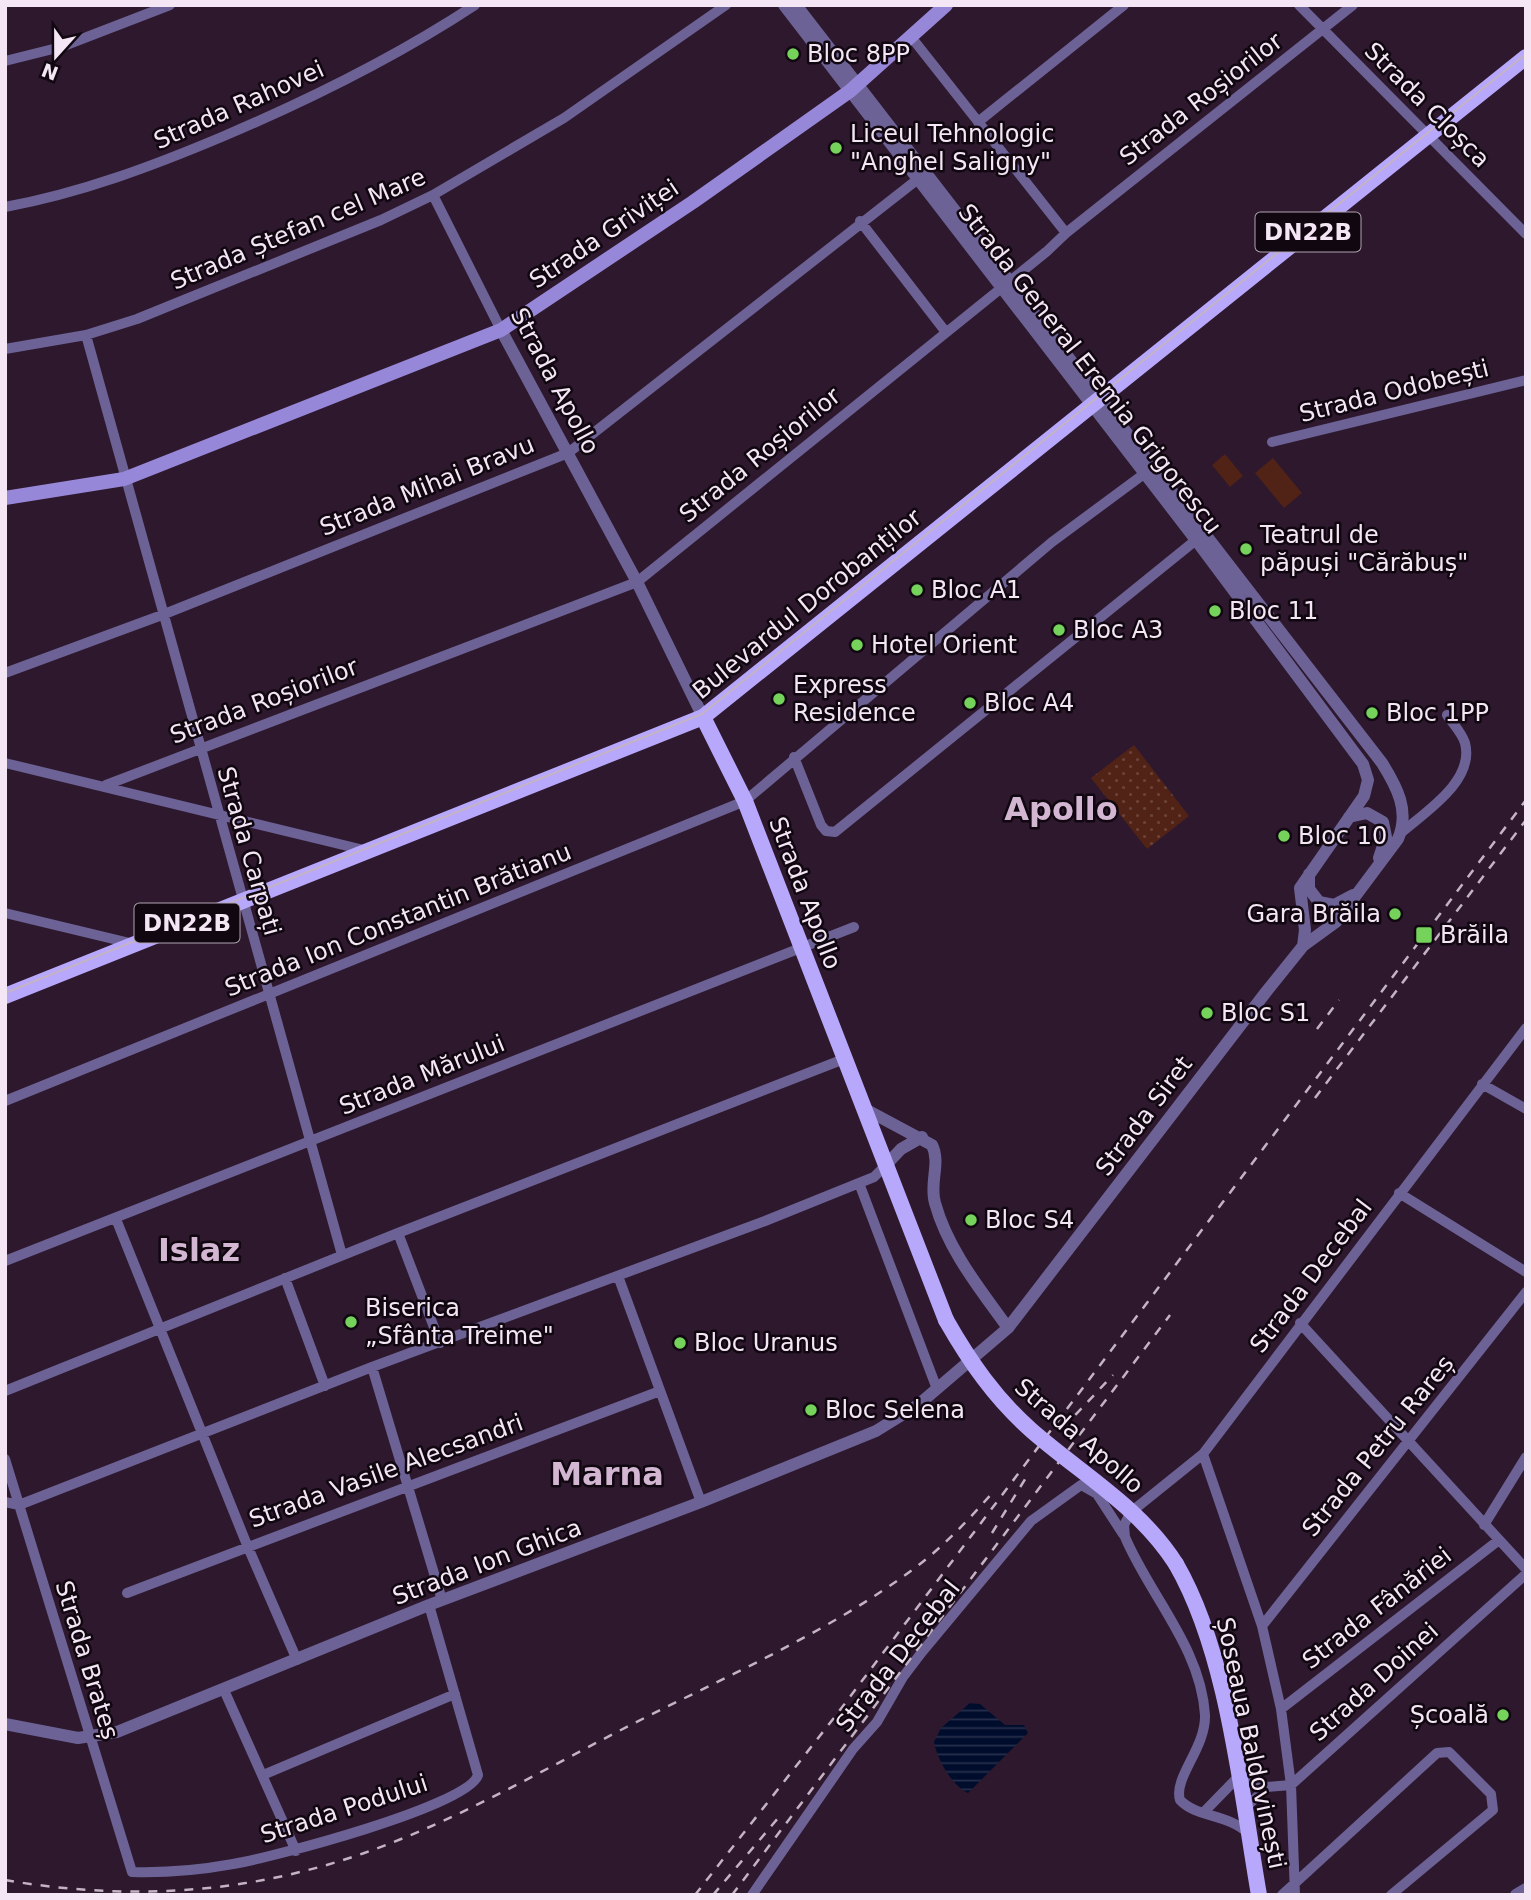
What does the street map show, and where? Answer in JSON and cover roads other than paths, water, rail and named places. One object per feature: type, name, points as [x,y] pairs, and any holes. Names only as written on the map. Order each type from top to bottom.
[{"type":"main road","name":"Strada Griviței","points":[[5,498],[124,479],[501,330],[693,202],[854,88],[946,5]]},
{"type":"main road","name":"Bulevardul Dorobanților","points":[[5,996],[703,717],[1526,57]]},
{"type":"main road","name":"Strada Apollo","points":[[703,717],[745,801],[946,1320],[979,1375],[1003,1403],[1034,1432],[1133,1512],[1176,1564]]},
{"type":"main road","name":"Șoseaua Baldovinești","points":[[1176,1564],[1194,1598],[1208,1636],[1239,1776],[1259,1895]]},
{"type":"street","points":[[5,61],[61,47],[170,5]]},
{"type":"street","name":"Strada Rahovei","points":[[5,207],[92,185],[151,166],[284,111],[367,69],[475,5]]},
{"type":"street","name":"Strada Ștefan cel Mare","points":[[5,349],[86,335],[137,319],[259,272],[433,195],[564,118],[726,5]]},
{"type":"street","name":"Strada General Eremia Grigorescu","points":[[784,5],[854,88],[1148,471],[1382,763],[1396,788],[1403,810],[1401,833]]},
{"type":"street","name":"Strada General Eremia Grigorescu","points":[[796,5],[918,179],[1005,284]]},
{"type":"street","points":[[978,122],[1124,5]]},
{"type":"street","name":"Strada Cloșca","points":[[1299,5],[1526,234]]},
{"type":"street","name":"Strada Roșiorilor","points":[[106,785],[637,582],[1066,233],[1353,5]]},
{"type":"street","points":[[912,38],[1066,233]]},
{"type":"street","name":"Strada Mihai Bravu","points":[[5,673],[162,615],[568,453],[860,221],[918,179]]},
{"type":"street","name":"Strada Apollo","points":[[433,195],[501,330],[637,582],[703,717]]},
{"type":"street","points":[[860,221],[945,331]]},
{"type":"street","name":"Strada Carpați","points":[[86,335],[198,748],[342,1255]]},
{"type":"street","name":"Strada Odobești","points":[[1272,442],[1526,380]]},
{"type":"street","name":"Strada General Eremia Grigorescu","points":[[1148,471],[1196,540],[1363,764],[1368,780],[1366,789],[1300,888],[1306,936],[1303,946]]},
{"type":"street","name":"Strada Ion Constantin Brătianu","points":[[5,1101],[745,801],[1052,542],[1148,471]]},
{"type":"street","points":[[794,757],[821,825],[826,831],[835,832],[1196,540]]},
{"type":"street","points":[[1401,833],[1445,794],[1463,765],[1465,743],[1447,715]]},
{"type":"street","points":[[5,763],[106,785],[368,851]]},
{"type":"street","name":"Strada Siret","points":[[1349,818],[1367,813],[1383,822],[1386,837],[1374,872]]},
{"type":"street","name":"Strada Siret","points":[[965,1367],[1008,1328],[1303,946],[1330,928],[1401,833]]},
{"type":"street","points":[[1310,870],[1309,889],[1324,905],[1334,905],[1357,893]]},
{"type":"street","points":[[5,913],[134,944]]},
{"type":"street","name":"Strada Mărului","points":[[5,1261],[854,927]]},
{"type":"street","name":"Strada Decebal","points":[[1125,1537],[1124,1525],[1130,1512],[1203,1454],[1526,1028]]},
{"type":"street","points":[[5,1391],[342,1255],[844,1059]]},
{"type":"street","points":[[1482,1084],[1526,1109]]},
{"type":"street","points":[[863,1108],[929,1141],[936,1154],[933,1193],[948,1237],[1008,1328]]},
{"type":"street","points":[[5,1502],[19,1505],[372,1367],[859,1183],[877,1175],[901,1149],[922,1137]]},
{"type":"street","points":[[859,1183],[937,1389]]},
{"type":"street","points":[[1399,1193],[1526,1272]]},
{"type":"street","points":[[116,1219],[247,1545],[297,1660]]},
{"type":"street","points":[[398,1233],[440,1343]]},
{"type":"street","points":[[618,1276],[702,1502]]},
{"type":"street","points":[[285,1278],[325,1386]]},
{"type":"street","name":"Strada Petru Rareș","points":[[1262,1626],[1406,1440],[1526,1292]]},
{"type":"street","points":[[1300,1323],[1526,1571]]},
{"type":"street","points":[[372,1367],[405,1485],[442,1600]]},
{"type":"street","name":"Strada Ion Ghica","points":[[5,1724],[89,1738],[117,1732],[429,1605],[702,1502],[876,1431],[897,1420],[965,1367]]},
{"type":"street","name":"Strada Vasile Alecsandri","points":[[127,1592],[660,1391]]},
{"type":"street","points":[[1203,1454],[1262,1626],[1281,1710],[1291,1785],[1295,1889]]},
{"type":"street","points":[[1484,1525],[1526,1457]]},
{"type":"street","name":"Strada Brateș","points":[[5,1459],[132,1872]]},
{"type":"street","name":"Strada Decebal","points":[[752,1895],[853,1749],[877,1722],[903,1677],[1031,1521],[1080,1485],[1091,1489],[1104,1502],[1125,1537],[1180,1636],[1200,1689],[1205,1731],[1198,1752],[1179,1785],[1178,1794],[1186,1807],[1230,1820],[1248,1833]]},
{"type":"street","name":"Strada Fânăriei","points":[[1281,1710],[1499,1541]]},
{"type":"street","name":"Strada Doinei","points":[[1291,1785],[1526,1571]]},
{"type":"street","points":[[263,1775],[455,1694],[429,1605]]},
{"type":"street","points":[[224,1690],[296,1851]]},
{"type":"street","name":"Strada Podului","points":[[132,1872],[210,1868],[296,1851],[422,1809],[473,1784],[478,1775],[455,1694]]},
{"type":"street","points":[[1282,1895],[1295,1889],[1437,1753],[1453,1756],[1491,1794],[1493,1810],[1391,1895]]},
{"type":"street","points":[[1203,1813],[1239,1776],[1267,1787],[1291,1785]]},
{"type":"street","points":[[1244,1809],[1267,1787]]},
{"type":"street","points":[[1517,1895],[1526,1889]]},
{"type":"water","points":[[970,1703],[980,1704],[1005,1725],[1024,1725],[1028,1733],[968,1793],[956,1784],[946,1771],[934,1742],[941,1728]]},
{"type":"tram line","points":[[5,993],[702,714],[1526,54]]},
{"type":"railway","points":[[695,1895],[837,1714],[1526,800]]},
{"type":"railway","points":[[1315,1098],[1526,820]]},
{"type":"railway","points":[[1317,1029],[1339,1000]]},
{"type":"railway","points":[[732,1895],[1170,1315]]},
{"type":"railway","points":[[1063,1428],[1113,1375]]},
{"type":"railway","points":[[992,1533],[1027,1476]]},
{"type":"railway","points":[[5,1880],[79,1889],[190,1890],[300,1872],[383,1846],[463,1812],[849,1612],[930,1556],[994,1491]]},
{"type":"railway","points":[[713,1895],[779,1817]]},
{"type":"place","name":"Bloc 8PP","points":[[793,54]]},
{"type":"place","name":"Liceul Tehnologic \"Anghel Saligny\"","points":[[836,148]]},
{"type":"place","name":"Teatrul de păpuși \"Cărăbuș\"","points":[[1246,549]]},
{"type":"place","name":"Bloc A1","points":[[917,590]]},
{"type":"place","name":"Bloc 11","points":[[1215,611]]},
{"type":"place","name":"Bloc A3","points":[[1059,630]]},
{"type":"place","name":"Hotel Orient","points":[[857,645]]},
{"type":"place","name":"Express Residence","points":[[779,699]]},
{"type":"place","name":"Bloc A4","points":[[970,703]]},
{"type":"place","name":"Bloc 1PP","points":[[1372,713]]},
{"type":"place","name":"Bloc 10","points":[[1284,836]]},
{"type":"place","name":"Gara Brăila","points":[[1395,914]]},
{"type":"place","name":"Brăila","points":[[1424,935]]},
{"type":"place","name":"Bloc S1","points":[[1207,1013]]},
{"type":"place","name":"Bloc S4","points":[[971,1220]]},
{"type":"place","name":"Biserica „Sfânta Treime\"","points":[[351,1322]]},
{"type":"place","name":"Bloc Uranus","points":[[680,1343]]},
{"type":"place","name":"Bloc Selena","points":[[811,1410]]},
{"type":"place","name":"Școală","points":[[1503,1715]]},
{"type":"district","name":"Apollo","points":[[1061,809]]},
{"type":"district","name":"Islaz","points":[[199,1250]]},
{"type":"district","name":"Marna","points":[[607,1474]]}]
